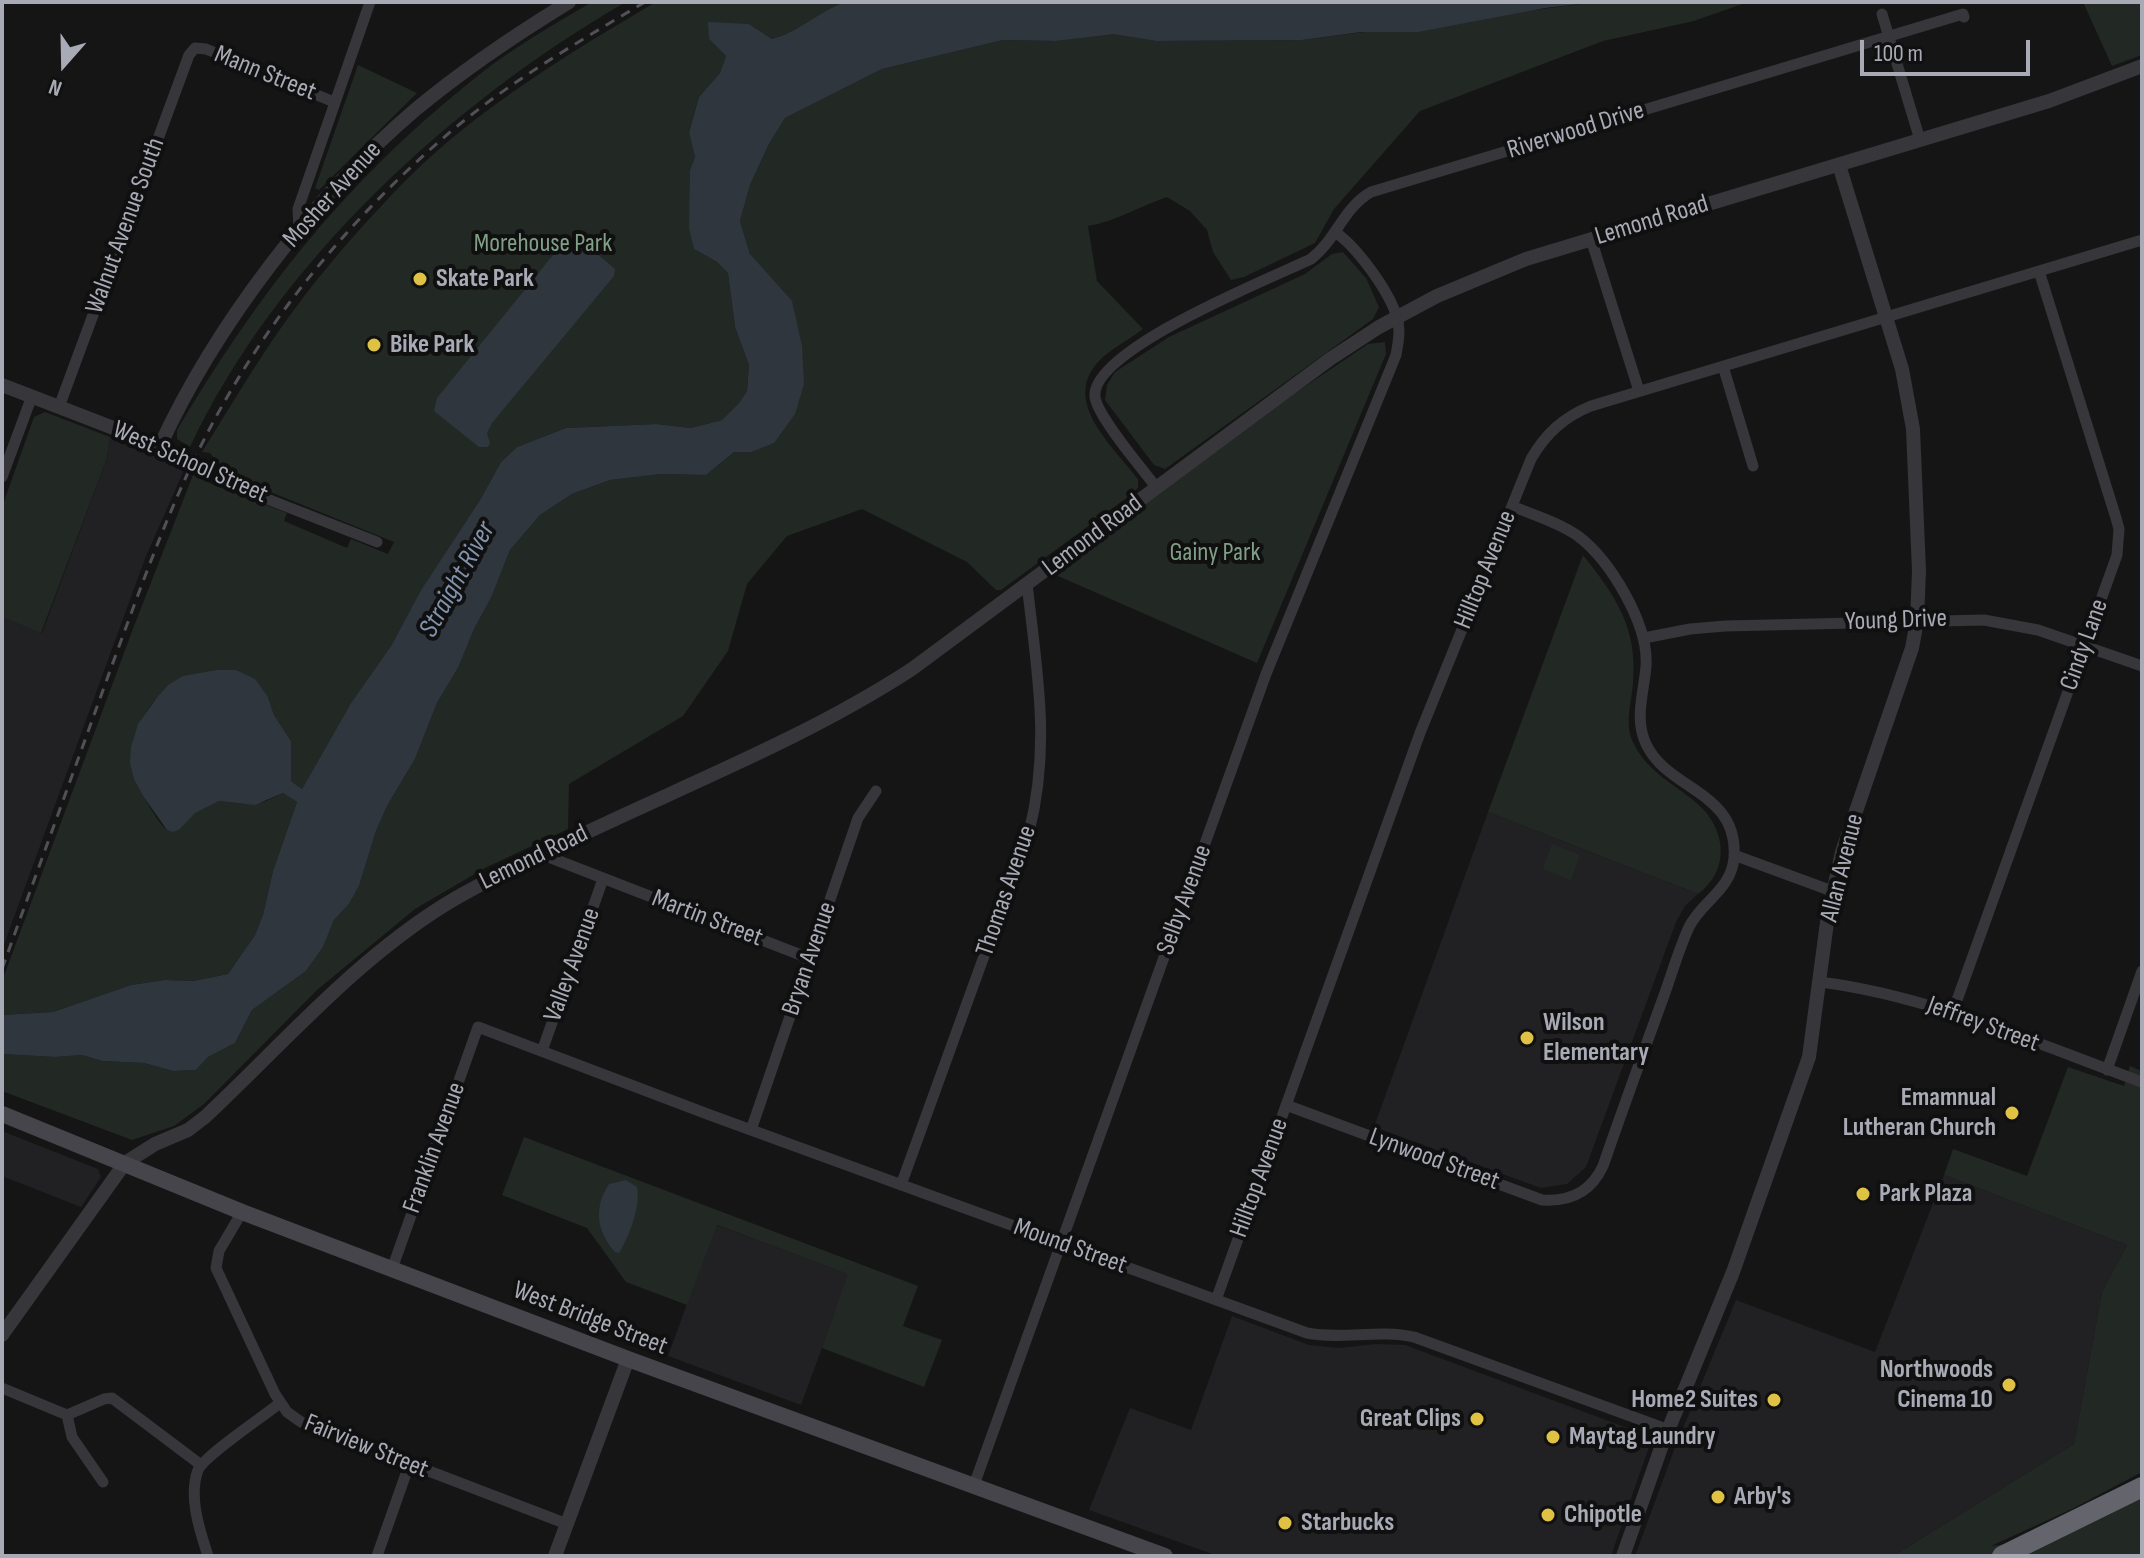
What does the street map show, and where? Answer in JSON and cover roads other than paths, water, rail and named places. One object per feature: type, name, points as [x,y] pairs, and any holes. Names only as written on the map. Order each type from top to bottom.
[{"type":"highway","points":[[2002,1556],[2142,1487]]},
{"type":"main road","name":"West Bridge Street","points":[[2,1114],[242,1212],[628,1359],[1165,1556]]},
{"type":"street","points":[[299,229],[298,209],[370,2]]},
{"type":"street","name":"Mosher Avenue","points":[[160,446],[175,413],[212,350],[299,229],[415,111],[492,51],[569,2]]},
{"type":"street","points":[[1882,14],[1920,140]]},
{"type":"street","name":"Riverwood Drive","points":[[1157,488],[1098,408],[1095,389],[1102,373],[1173,323],[1311,259],[1321,252],[1352,207],[1371,192],[1963,14],[1964,17]]},
{"type":"street","name":"Mann Street","points":[[195,48],[206,49],[334,102]]},
{"type":"street","name":"Walnut Avenue South","points":[[59,407],[189,55],[195,48]]},
{"type":"street","name":"Lemond Road","points":[[125,1163],[155,1144],[188,1130],[205,1117],[355,971],[395,939],[479,884],[784,743],[836,716],[912,669],[1330,359],[1397,317],[1481,276],[1591,239],[2049,101],[2142,66]]},
{"type":"street","name":"Allan Avenue","points":[[1623,1556],[1669,1430],[1733,1272],[1809,1057],[1832,891],[1850,827],[1905,676],[1917,621],[1919,571],[1913,429],[1902,369],[1839,165]]},
{"type":"street","points":[[1335,232],[1355,248],[1366,262],[1397,317]]},
{"type":"street","points":[[1591,239],[1639,391]]},
{"type":"street","name":"Hilltop Avenue","points":[[1216,1300],[1420,733],[1531,459],[1547,435],[1560,423],[1591,406],[2142,240]]},
{"type":"street","name":"Cindy Lane","points":[[1952,1014],[2117,555],[2119,529],[2039,271]]},
{"type":"street","name":"Selby Avenue","points":[[974,1485],[1266,674],[1396,355],[1399,333],[1397,317]]},
{"type":"street","points":[[1723,366],[1753,466]]},
{"type":"street","name":"West School Street","points":[[2,385],[160,446],[193,460],[224,482],[377,542]]},
{"type":"street","points":[[2,477],[32,396]]},
{"type":"street","points":[[1512,506],[1562,527],[1591,548],[1631,605],[1644,638],[1646,665],[1639,718],[1646,745],[1669,772],[1716,805],[1730,831],[1734,855],[1832,891]]},
{"type":"street","name":"Thomas Avenue","points":[[901,1185],[1029,832],[1037,801],[1042,747],[1041,714],[1027,584]]},
{"type":"street","name":"Young Drive","points":[[1644,638],[1725,626],[1961,619],[2011,624],[2142,666]]},
{"type":"street","name":"Bryan Avenue","points":[[751,1130],[858,818],[876,791]]},
{"type":"street","name":"Martin Street","points":[[541,854],[811,959]]},
{"type":"street","name":"Lynwood Street","points":[[1286,1105],[1542,1200],[1571,1198],[1583,1192],[1603,1166],[1689,928],[1727,881],[1734,855]]},
{"type":"street","name":"Valley Avenue","points":[[542,1051],[603,879]]},
{"type":"street","points":[[2107,1070],[2142,971]]},
{"type":"street","name":"Jeffrey Street","points":[[1820,982],[1890,993],[2142,1082]]},
{"type":"street","name":"Mound Street","points":[[478,1027],[1307,1333],[1325,1337],[1385,1333],[1414,1337],[1669,1430]]},
{"type":"street","name":"Franklin Avenue","points":[[392,1269],[478,1027]]},
{"type":"street","points":[[2,1335],[125,1163]]},
{"type":"street","name":"Fairview Street","points":[[242,1212],[219,1251],[216,1268],[280,1403],[294,1418],[567,1524]]},
{"type":"street","points":[[555,1556],[628,1359]]},
{"type":"street","points":[[2,1388],[67,1415],[112,1398],[201,1465]]},
{"type":"street","points":[[208,1556],[195,1509],[197,1475],[201,1465],[280,1403]]},
{"type":"street","points":[[67,1415],[72,1437],[103,1482]]},
{"type":"street","points":[[377,1556],[409,1465]]},
{"type":"water","name":"Straight River","points":[[845,2],[1596,2],[1545,8],[1418,32],[1361,32],[1302,40],[1156,41],[1114,34],[1056,41],[1003,40],[882,69],[785,118],[750,185],[740,221],[750,254],[792,301],[802,346],[804,384],[795,414],[774,443],[751,452],[734,452],[706,475],[662,474],[610,480],[572,494],[540,515],[510,550],[459,666],[437,703],[415,759],[387,806],[359,886],[349,904],[334,920],[323,947],[306,971],[252,1010],[235,1043],[208,1057],[196,1070],[173,1071],[144,1063],[102,1061],[82,1055],[2,1054],[2,1015],[53,1012],[131,985],[165,980],[193,981],[228,974],[255,935],[297,802],[283,793],[255,805],[219,801],[195,813],[180,829],[173,832],[167,830],[143,796],[130,763],[138,724],[168,685],[183,676],[217,670],[236,670],[255,679],[291,741],[291,781],[302,789],[351,703],[391,646],[421,590],[501,462],[517,447],[566,428],[656,424],[691,428],[722,420],[739,403],[747,391],[749,365],[735,327],[728,273],[717,262],[694,249],[689,228],[690,170],[695,157],[689,132],[699,97],[720,73],[726,56],[709,39],[708,22],[749,24],[772,39]]},
{"type":"water","points":[[566,239],[580,239],[615,269],[614,276],[492,423],[487,433],[488,447],[479,447],[434,411],[437,398]]},
{"type":"water","points":[[626,1180],[637,1187],[638,1195],[636,1212],[619,1253],[604,1236],[599,1211],[609,1184]]},
{"type":"railway","points":[[2,969],[161,535],[205,437],[269,331],[353,226],[449,133],[520,80],[645,2]]},
{"type":"place","name":"Skate Park","points":[[420,279]]},
{"type":"place","name":"Bike Park","points":[[374,345]]},
{"type":"place","name":"Wilson Elementary","points":[[1527,1038]]},
{"type":"place","name":"Emamnual Lutheran Church","points":[[2012,1113]]},
{"type":"place","name":"Park Plaza","points":[[1863,1194]]},
{"type":"place","name":"Northwoods Cinema 10","points":[[2009,1385]]},
{"type":"place","name":"Home2 Suites","points":[[1774,1400]]},
{"type":"place","name":"Great Clips","points":[[1477,1419]]},
{"type":"place","name":"Maytag Laundry","points":[[1553,1437]]},
{"type":"place","name":"Arby's","points":[[1718,1497]]},
{"type":"place","name":"Chipotle","points":[[1548,1515]]},
{"type":"place","name":"Starbucks","points":[[1285,1523]]},
{"type":"park label","name":"Morehouse Park","points":[[543,244]]},
{"type":"park label","name":"Gainy Park","points":[[1215,553]]}]
